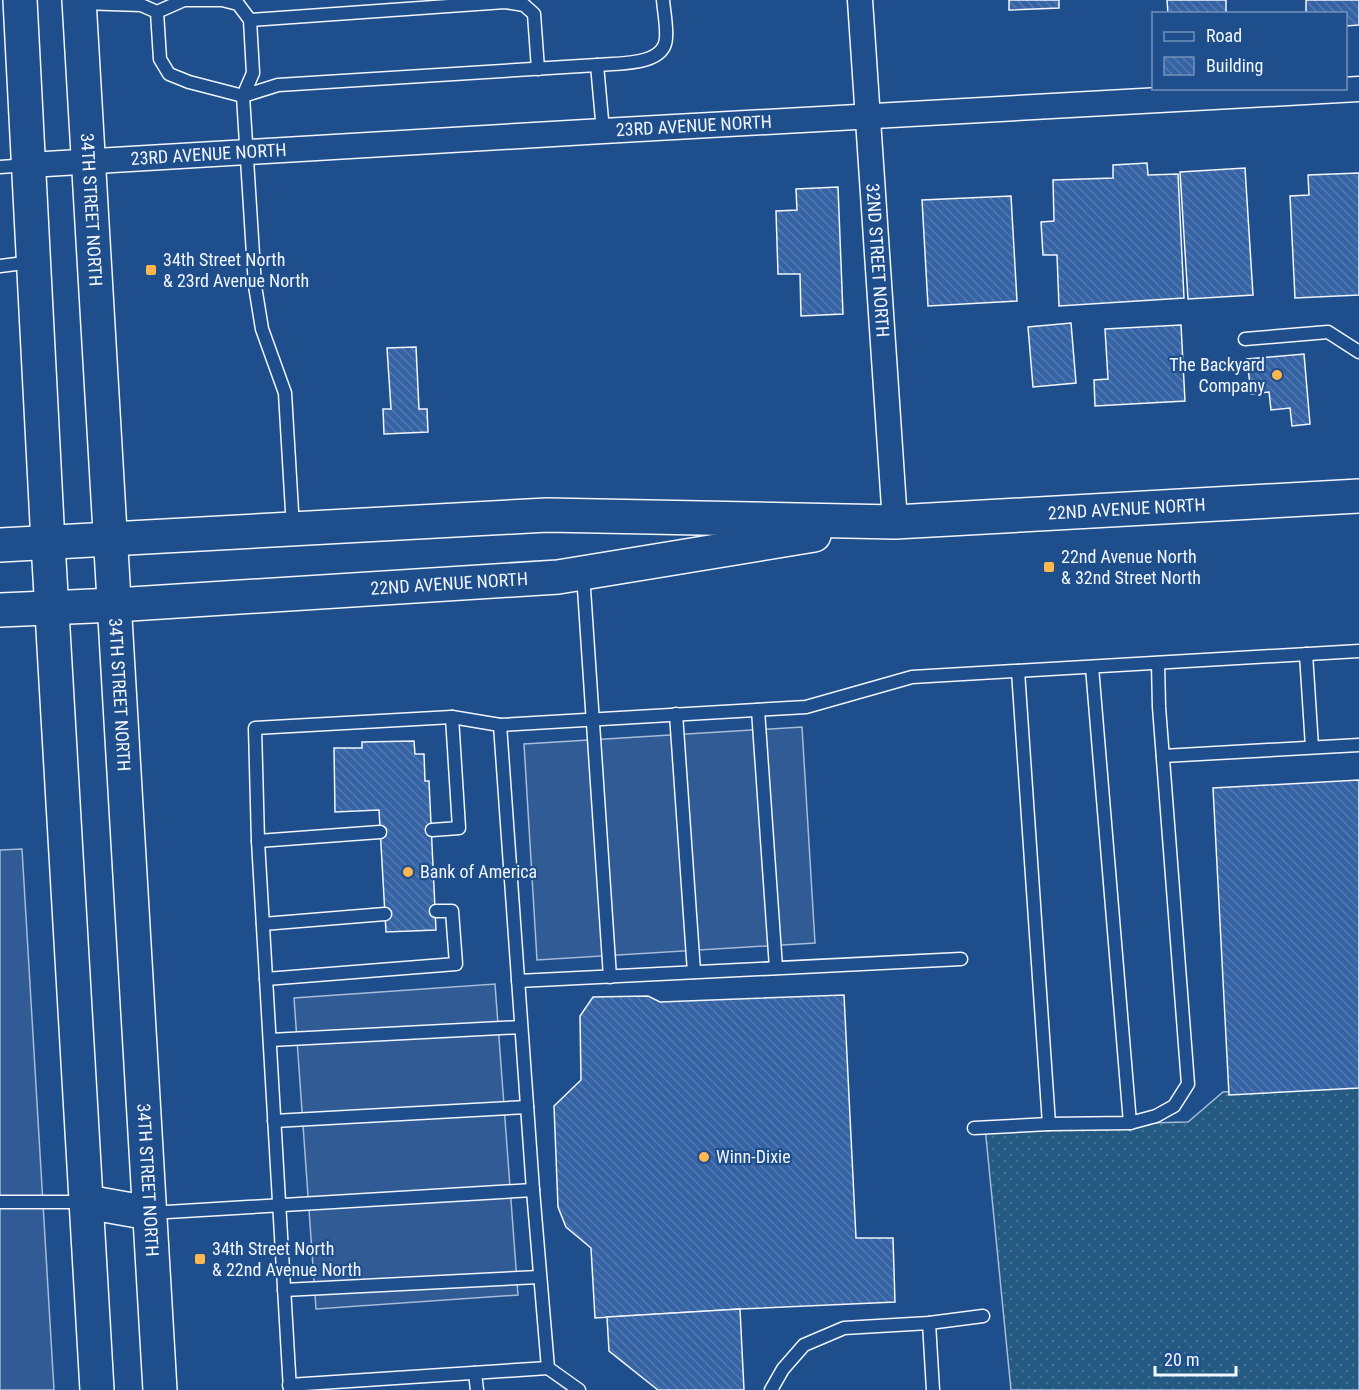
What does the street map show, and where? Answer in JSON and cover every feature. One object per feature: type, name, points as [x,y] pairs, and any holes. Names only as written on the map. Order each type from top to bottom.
[{"type":"main road","points":[[20,0],[15,166],[34,262],[97,1390]]},
{"type":"main road","name":"34TH STREET NORTH","points":[[79,2],[159,1390]]},
{"type":"main road","name":"22ND AVENUE NORTH","points":[[0,545],[547,515],[895,522],[1359,496]]},
{"type":"main road","name":"22ND AVENUE NORTH","points":[[0,610],[558,577],[895,522]]},
{"type":"main road","points":[[87,1202],[149,1213]]},
{"type":"street","name":"32ND STREET NORTH","points":[[860,0],[895,522]]},
{"type":"street","name":"23RD AVENUE NORTH","points":[[15,166],[1341,90]]},
{"type":"lane","points":[[79,2],[141,5],[157,12],[184,0],[222,0],[238,4],[250,20],[254,73],[243,96],[255,286],[262,329],[285,393],[293,529]]},
{"type":"lane","points":[[157,12],[160,59],[170,74],[189,82],[243,96],[278,85],[533,70],[647,60],[660,54],[667,41],[663,0]]},
{"type":"lane","points":[[250,20],[505,2],[524,5],[534,14],[533,70]]},
{"type":"lane","points":[[597,65],[603,131]]},
{"type":"lane","points":[[0,266],[34,262]]},
{"type":"lane","points":[[1245,339],[1328,332],[1359,352]]},
{"type":"lane","points":[[583,573],[610,977]]},
{"type":"lane","points":[[579,1390],[548,1368],[290,1388],[258,841],[255,728],[452,717],[500,725],[806,707],[912,677],[1359,651]]},
{"type":"lane","points":[[1306,654],[1312,747]]},
{"type":"lane","points":[[974,1128],[1130,1123],[1156,1116],[1174,1106],[1188,1084],[1158,663]]},
{"type":"lane","points":[[1092,667],[1130,1123]]},
{"type":"lane","points":[[1018,671],[1049,1124]]},
{"type":"lane","points":[[758,710],[776,968]]},
{"type":"lane","points":[[676,714],[694,972]]},
{"type":"lane","points":[[432,830],[459,828],[452,717]]},
{"type":"lane","points":[[500,725],[539,1277],[548,1368]]},
{"type":"lane","points":[[1163,756],[1359,745]]},
{"type":"lane","points":[[258,841],[380,832]]},
{"type":"lane","points":[[267,979],[456,964],[452,910],[436,911]]},
{"type":"lane","points":[[263,924],[385,914]]},
{"type":"lane","points":[[518,981],[961,959]]},
{"type":"lane","points":[[270,1040],[521,1027]]},
{"type":"lane","points":[[274,1121],[527,1107]]},
{"type":"lane","points":[[149,1213],[533,1190]]},
{"type":"lane","points":[[0,1202],[87,1202]]},
{"type":"lane","points":[[284,1290],[539,1277]]},
{"type":"lane","points":[[771,1390],[783,1370],[804,1345],[844,1329],[929,1323],[983,1316]]},
{"type":"lane","points":[[929,1323],[933,1390]]},
{"type":"lane","points":[[475,1373],[477,1390]]},
{"type":"shaded area","points":[[802,727],[815,943],[537,960],[524,744]]},
{"type":"shaded area","points":[[22,849],[54,1390],[0,1390],[0,850]]},
{"type":"shaded area","points":[[495,984],[518,1295],[316,1309],[294,998]]},
{"type":"shaded area","points":[[1359,1085],[1359,1390],[1011,1390],[985,1127],[1188,1122],[1223,1092]]},
{"type":"building","points":[[1009,0],[1059,0],[1059,8],[1009,10]]},
{"type":"building","points":[[1167,0],[1226,0],[1226,12],[1168,12]]},
{"type":"building","points":[[1306,0],[1359,0],[1359,25],[1347,26],[1347,12],[1306,12]]},
{"type":"building","points":[[1147,163],[1148,175],[1178,174],[1184,298],[1059,306],[1057,255],[1043,255],[1041,222],[1054,221],[1053,180],[1113,178],[1113,165]]},
{"type":"building","points":[[1245,168],[1253,295],[1188,299],[1180,172]]},
{"type":"building","points":[[1359,173],[1359,295],[1295,298],[1290,196],[1309,195],[1308,175]]},
{"type":"building","points":[[838,187],[843,314],[801,316],[800,274],[778,274],[776,211],[797,210],[796,189]]},
{"type":"building","points":[[1011,196],[1017,301],[928,306],[922,200]]},
{"type":"building","points":[[1071,323],[1076,383],[1033,387],[1028,327]]},
{"type":"building","points":[[1181,325],[1185,401],[1095,406],[1094,380],[1108,379],[1105,329]]},
{"type":"building","points":[[416,347],[419,409],[427,409],[428,432],[384,434],[383,409],[391,409],[387,348]]},
{"type":"building","name":"The Backyard Company","points":[[1304,354],[1310,424],[1292,426],[1290,408],[1271,410],[1269,392],[1251,394],[1247,359]]},
{"type":"building","name":"Bank of America","points":[[414,741],[415,754],[424,754],[425,781],[429,781],[436,930],[386,932],[379,810],[335,812],[334,748],[362,748],[362,742]]},
{"type":"building","points":[[1359,780],[1359,1088],[1229,1095],[1213,788]]},
{"type":"building","name":"Winn-Dixie","points":[[844,995],[856,1238],[893,1238],[895,1302],[595,1318],[591,1248],[566,1227],[558,1207],[554,1106],[581,1080],[580,1016],[593,997],[648,996],[660,1002]]},
{"type":"building","points":[[740,1309],[744,1390],[658,1390],[609,1351],[607,1317]]},
{"type":"place","name":"34th Street North & 23rd Avenue North","points":[[151,270]]},
{"type":"place","name":"The Backyard Company","points":[[1277,375]]},
{"type":"place","name":"22nd Avenue North & 32nd Street North","points":[[1049,567]]},
{"type":"place","name":"Bank of America","points":[[408,872]]},
{"type":"place","name":"Winn-Dixie","points":[[704,1157]]},
{"type":"place","name":"34th Street North & 22nd Avenue North","points":[[200,1259]]}]
